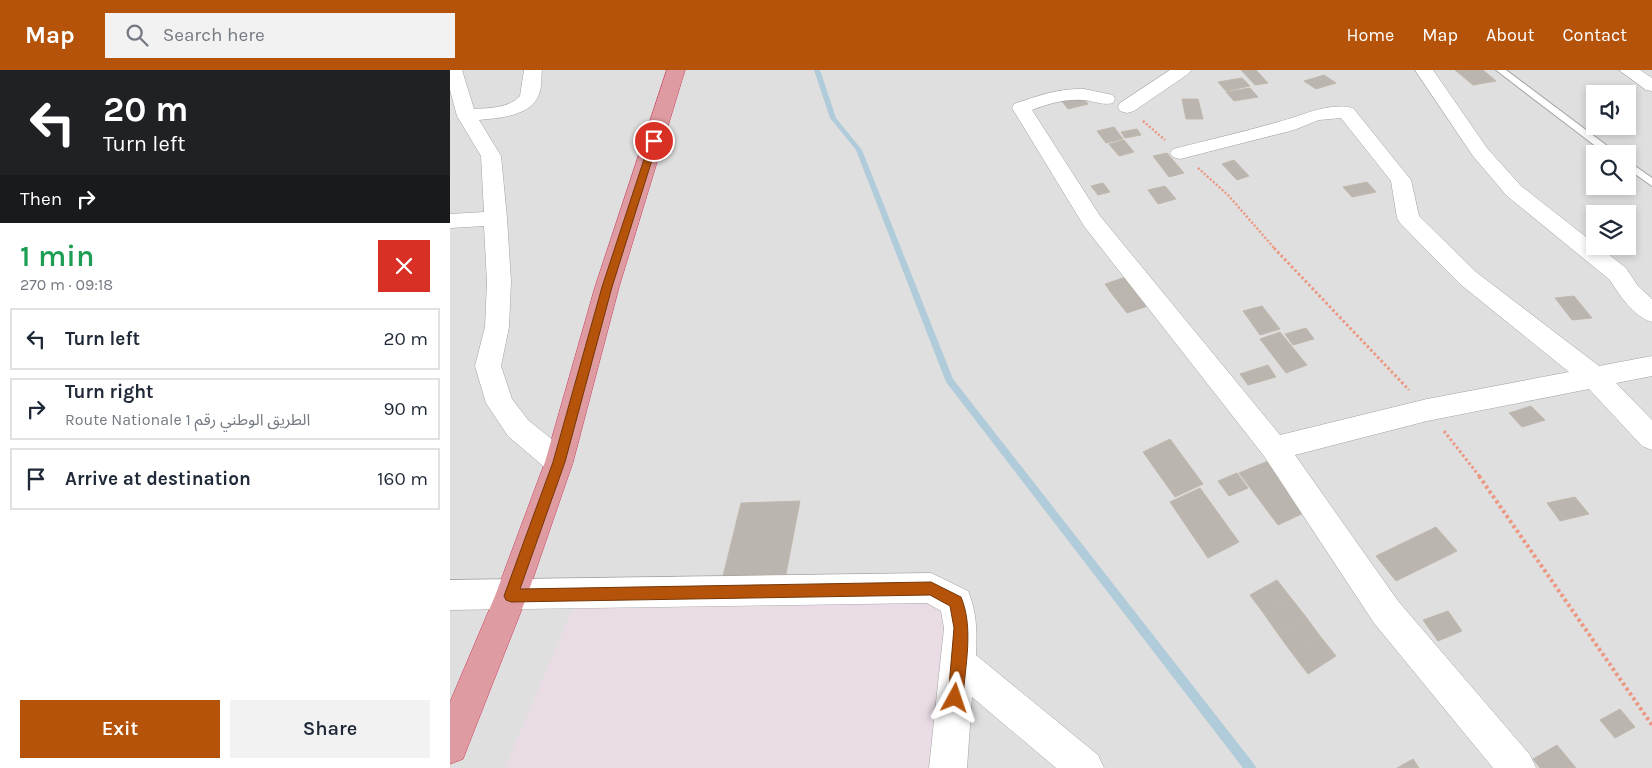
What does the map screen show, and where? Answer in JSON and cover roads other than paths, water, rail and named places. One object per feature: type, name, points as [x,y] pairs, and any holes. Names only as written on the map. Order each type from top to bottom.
[{"type":"highway","points":[[450,746],[511,596],[559,462],[607,287],[676,70]]},
{"type":"street","points":[[467,116],[509,110],[524,104],[529,97],[533,70]]},
{"type":"street","points":[[1182,70],[1116,103],[1088,93],[1052,96],[1021,108],[1092,221],[1274,448],[1386,612],[1518,768]]},
{"type":"street","points":[[1424,70],[1480,152],[1514,191],[1618,274],[1630,292],[1652,313]]},
{"type":"street","points":[[1628,70],[1652,86]]},
{"type":"street","points":[[454,84],[467,116],[490,156],[496,218],[499,292],[497,327],[488,366],[500,403],[518,428],[559,462]]},
{"type":"street","points":[[1180,153],[1287,126],[1316,116],[1346,112],[1401,180],[1408,218],[1468,278],[1593,376],[1652,438]]},
{"type":"street","points":[[450,222],[496,218]]},
{"type":"street","points":[[1274,448],[1427,410],[1593,376],[1652,366]]},
{"type":"street","points":[[450,595],[511,596],[931,588],[956,602],[961,628],[948,768]]},
{"type":"street","points":[[959,663],[1085,768]]},
{"type":"lane","points":[[1500,70],[1601,145]]},
{"type":"lane","points":[[1636,170],[1652,183]]},
{"type":"waterway","points":[[817,70],[833,118],[859,150],[949,380],[1250,768]]}]
